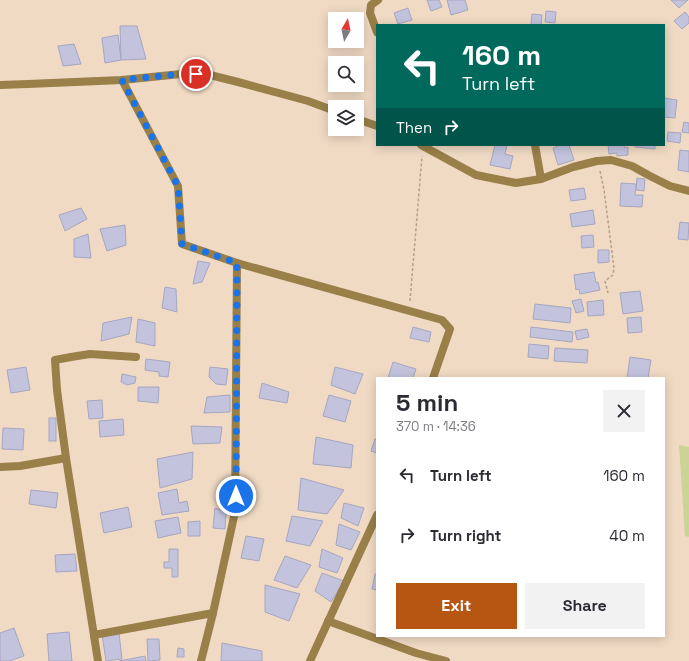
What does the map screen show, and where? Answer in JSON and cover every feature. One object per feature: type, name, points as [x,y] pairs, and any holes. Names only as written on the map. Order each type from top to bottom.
[{"type":"street","points":[[376,29],[370,13],[371,5],[378,0]]},
{"type":"street","points":[[0,84],[122,80],[181,74],[210,75],[308,101],[328,108]]},
{"type":"street","points":[[122,80],[178,186],[182,244],[237,263],[442,320],[450,329],[433,377]]},
{"type":"street","points":[[364,121],[376,126]]},
{"type":"street","points":[[424,146],[476,176],[516,183],[541,179],[573,167],[598,161],[611,160],[632,166],[670,186],[689,191]]},
{"type":"street","points":[[535,146],[541,179]]},
{"type":"street","points":[[201,661],[213,614],[235,512],[237,263]]},
{"type":"street","points":[[98,661],[66,458],[57,390],[56,360],[90,354],[136,356]]},
{"type":"street","points":[[0,467],[20,466],[66,458]]},
{"type":"street","points":[[310,661],[376,518]]},
{"type":"street","points":[[94,635],[213,614]]},
{"type":"street","points":[[328,621],[416,653],[446,661]]},
{"type":"path","points":[[409,311],[422,146]]},
{"type":"path","points":[[598,161],[604,190],[614,268],[613,275],[606,281],[608,293]]},
{"type":"green space","points":[[679,445],[689,447],[689,537],[685,536]]},
{"type":"building","points":[[427,0],[439,0],[442,7],[431,11]]},
{"type":"building","points":[[447,0],[465,0],[468,10],[451,15]]},
{"type":"building","points":[[671,0],[688,0],[679,8]]},
{"type":"building","points":[[408,8],[412,20],[398,24],[394,13]]},
{"type":"building","points":[[546,11],[556,12],[555,23],[545,22]]},
{"type":"building","points":[[685,12],[689,17],[689,23],[682,29],[674,21]]},
{"type":"building","points":[[532,14],[542,15],[541,24],[531,24]]},
{"type":"building","points":[[120,26],[137,26],[146,59],[121,60]]},
{"type":"building","points":[[118,35],[121,60],[105,63],[102,38]]},
{"type":"building","points":[[74,44],[81,64],[63,66],[58,46]]},
{"type":"building","points":[[665,98],[677,100],[675,118],[665,117]]},
{"type":"building","points":[[684,122],[689,123],[689,133],[682,132]]},
{"type":"building","points":[[668,132],[681,133],[680,143],[667,141]]},
{"type":"building","points":[[495,146],[507,146],[505,154],[513,156],[510,169],[490,165]]},
{"type":"building","points":[[558,146],[569,146],[574,160],[558,165],[553,148]]},
{"type":"building","points":[[608,146],[628,147],[628,155],[617,156],[617,153],[609,154]]},
{"type":"building","points":[[655,146],[655,149],[635,147]]},
{"type":"building","points":[[680,150],[689,151],[689,172],[678,170]]},
{"type":"building","points":[[637,178],[645,179],[644,191],[636,190]]},
{"type":"building","points":[[621,183],[636,184],[635,195],[643,195],[642,207],[620,206]]},
{"type":"building","points":[[584,188],[586,199],[571,201],[569,190]]},
{"type":"building","points":[[81,208],[87,219],[65,231],[59,215]]},
{"type":"building","points":[[593,210],[595,224],[572,227],[570,214]]},
{"type":"building","points":[[680,222],[689,223],[688,240],[678,239]]},
{"type":"building","points":[[125,225],[126,245],[107,251],[100,229]]},
{"type":"building","points":[[88,234],[91,258],[74,257],[74,239]]},
{"type":"building","points":[[593,235],[594,247],[582,248],[581,236]]},
{"type":"building","points":[[598,250],[609,250],[609,262],[598,263]]},
{"type":"building","points":[[198,261],[210,263],[202,282],[193,284]]},
{"type":"building","points":[[594,272],[596,283],[598,282],[600,290],[580,294],[579,289],[576,290],[574,275]]},
{"type":"building","points":[[165,287],[176,289],[177,312],[162,308]]},
{"type":"building","points":[[640,291],[643,311],[623,314],[620,293]]},
{"type":"building","points":[[581,299],[584,311],[576,313],[572,301]]},
{"type":"building","points":[[603,300],[604,315],[588,316],[587,302]]},
{"type":"building","points":[[535,304],[571,308],[570,323],[533,319]]},
{"type":"building","points":[[132,317],[129,334],[101,341],[103,323]]},
{"type":"building","points":[[641,317],[642,332],[628,333],[627,318]]},
{"type":"building","points":[[138,319],[155,323],[155,346],[136,342]]},
{"type":"building","points":[[413,327],[431,332],[429,342],[410,338]]},
{"type":"building","points":[[531,327],[573,332],[572,342],[530,337]]},
{"type":"building","points":[[587,329],[589,337],[577,340],[575,331]]},
{"type":"building","points":[[529,344],[549,346],[548,359],[528,357]]},
{"type":"building","points":[[555,348],[588,350],[587,363],[554,361]]},
{"type":"building","points":[[630,357],[651,360],[648,377],[627,377]]},
{"type":"building","points":[[146,359],[170,362],[168,377],[159,376],[159,372],[145,370]]},
{"type":"building","points":[[393,362],[416,369],[413,377],[388,377]]},
{"type":"building","points":[[26,367],[30,390],[11,393],[7,370]]},
{"type":"building","points":[[210,367],[228,369],[226,385],[216,384],[209,377]]},
{"type":"building","points":[[335,367],[363,374],[355,394],[331,385]]},
{"type":"building","points":[[122,374],[136,377],[135,383],[127,385],[121,382]]},
{"type":"building","points":[[262,383],[289,392],[287,403],[259,398]]},
{"type":"building","points":[[138,387],[159,387],[158,403],[138,401]]},
{"type":"building","points":[[230,395],[230,412],[204,413],[207,397]]},
{"type":"building","points":[[329,395],[351,401],[345,422],[323,416]]},
{"type":"building","points":[[102,400],[103,418],[89,419],[87,401]]},
{"type":"building","points":[[49,418],[56,418],[56,441],[49,441]]},
{"type":"building","points":[[123,419],[124,435],[100,437],[99,421]]},
{"type":"building","points":[[191,426],[222,427],[220,443],[193,444]]},
{"type":"building","points":[[3,428],[24,429],[23,450],[2,449]]},
{"type":"building","points":[[316,437],[353,445],[351,468],[313,464]]},
{"type":"building","points":[[375,439],[376,439],[376,453],[371,451]]},
{"type":"building","points":[[193,452],[192,479],[160,488],[157,459]]},
{"type":"building","points":[[301,478],[344,490],[327,514],[298,510]]},
{"type":"building","points":[[177,489],[179,503],[187,501],[189,511],[162,515],[158,493]]},
{"type":"building","points":[[31,490],[58,493],[56,508],[29,504]]},
{"type":"building","points":[[344,503],[364,508],[358,526],[341,518]]},
{"type":"building","points":[[128,507],[132,527],[104,533],[100,513]]},
{"type":"building","points":[[215,508],[226,512],[225,529],[213,528]]},
{"type":"building","points":[[292,516],[323,521],[310,546],[286,541]]},
{"type":"building","points":[[178,517],[181,533],[158,538],[155,521]]},
{"type":"building","points":[[200,521],[200,536],[188,536],[188,522]]},
{"type":"building","points":[[339,524],[360,532],[351,550],[336,545]]},
{"type":"building","points":[[246,536],[264,539],[259,561],[241,558]]},
{"type":"building","points":[[169,549],[178,549],[178,577],[172,577],[172,568],[164,568],[164,562],[169,562]]},
{"type":"building","points":[[322,549],[343,558],[337,573],[319,567]]},
{"type":"building","points":[[75,554],[77,571],[56,572],[55,555]]},
{"type":"building","points":[[285,556],[311,565],[297,588],[274,580]]},
{"type":"building","points":[[322,573],[344,581],[331,602],[315,591]]},
{"type":"building","points":[[375,574],[376,574],[376,590],[372,589]]},
{"type":"building","points":[[265,585],[300,594],[289,621],[265,612]]},
{"type":"building","points":[[14,628],[24,656],[9,661],[0,661],[0,633]]},
{"type":"building","points":[[69,632],[72,661],[49,661],[47,634]]},
{"type":"building","points":[[119,633],[122,659],[106,661],[102,635]]},
{"type":"building","points":[[147,639],[159,639],[160,660],[148,661]]},
{"type":"building","points":[[222,643],[262,651],[262,661],[221,661]]},
{"type":"building","points":[[178,648],[184,649],[184,657],[177,657]]},
{"type":"building","points":[[145,656],[146,661],[119,661]]},
{"type":"route","points":[[196,74],[181,74],[122,80],[178,186],[182,244],[237,263],[236,496]]}]
